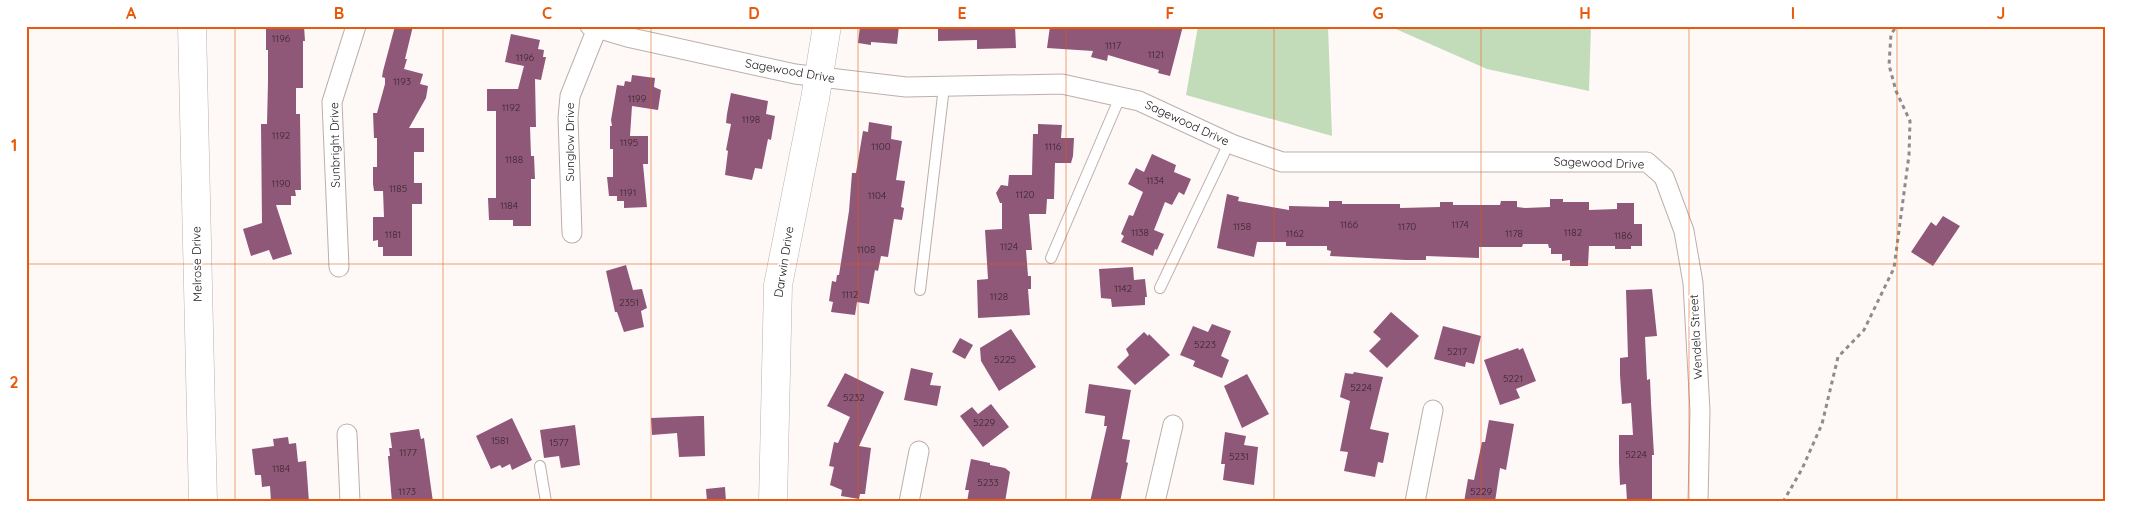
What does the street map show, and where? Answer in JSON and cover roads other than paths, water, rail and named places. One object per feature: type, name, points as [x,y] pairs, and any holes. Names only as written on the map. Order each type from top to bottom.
[{"type":"street","name":"Melrose Drive","points":[[192,26],[203,502]]},
{"type":"street","name":"Sunbright Drive","points":[[339,267],[332,102],[356,26]]},
{"type":"street","name":"Darwin Drive","points":[[773,502],[778,285],[819,77],[827,26]]},
{"type":"street","name":"Sagewood Drive","points":[[595,27],[655,44],[795,74],[906,88],[1062,84],[1139,101],[1229,143],[1282,162],[1647,162],[1664,177]]},
{"type":"street","name":"Sunglow Drive","points":[[572,233],[568,118],[570,96],[595,27]]},
{"type":"street","name":"Wendela Street","points":[[1664,177],[1684,231],[1693,283],[1700,411],[1698,502]]},
{"type":"street","points":[[1416,502],[1433,410]]},
{"type":"street","points":[[1155,502],[1173,425]]},
{"type":"street","points":[[348,434],[350,502]]},
{"type":"street","points":[[909,502],[919,451]]},
{"type":"lane","points":[[920,290],[944,87]]},
{"type":"lane","points":[[1051,258],[1120,97]]},
{"type":"lane","points":[[1160,288],[1229,143]]},
{"type":"lane","points":[[540,466],[546,502]]}]
